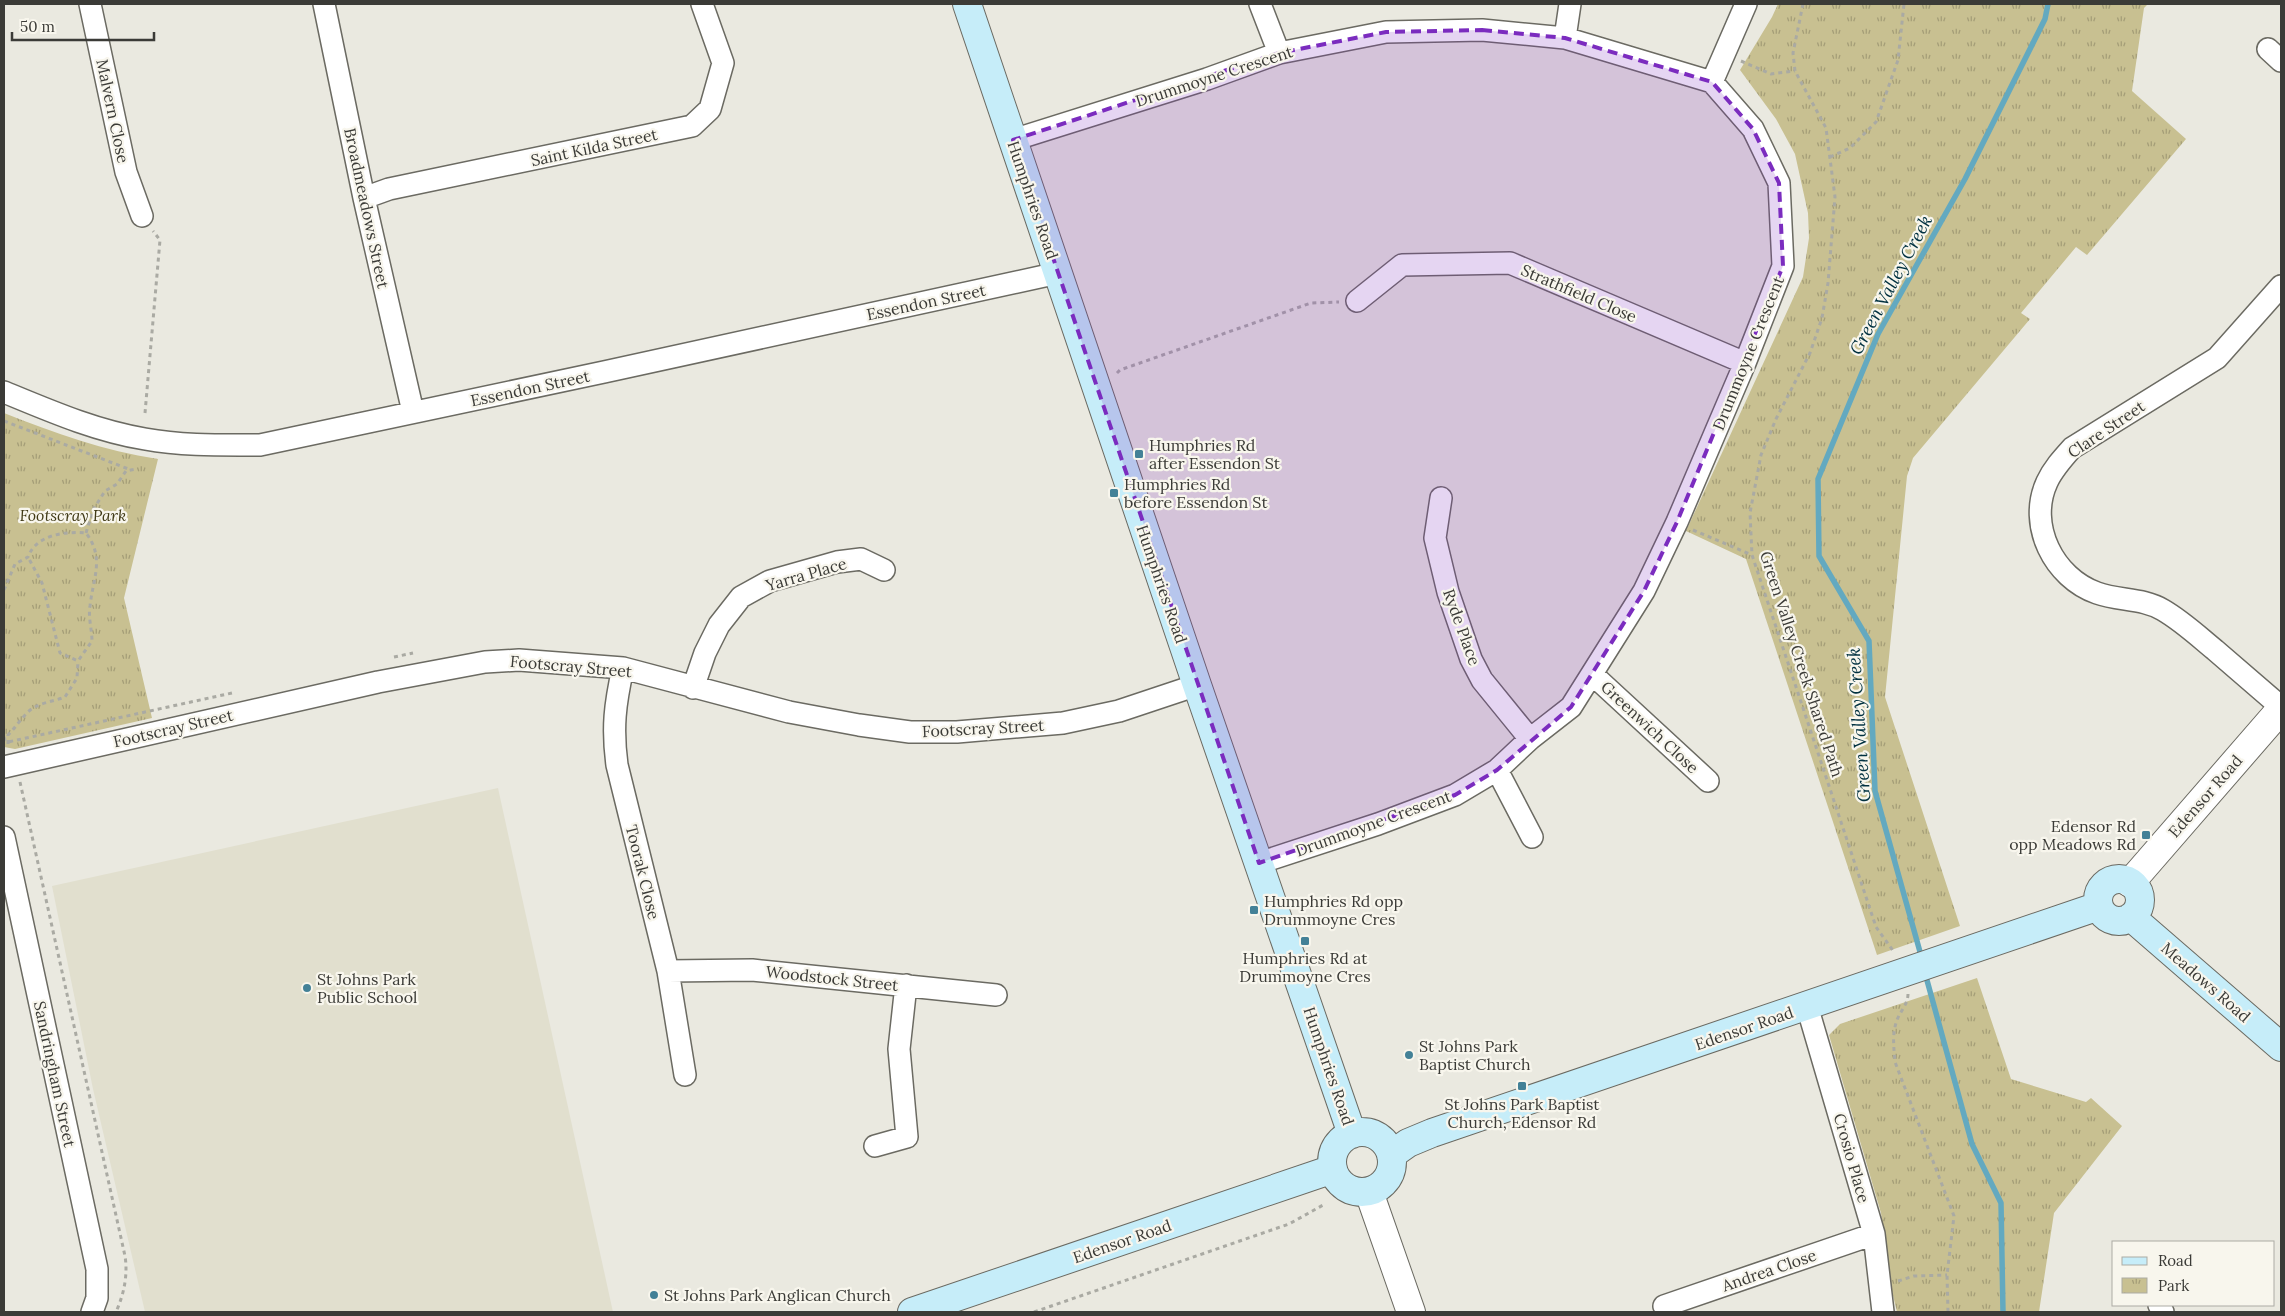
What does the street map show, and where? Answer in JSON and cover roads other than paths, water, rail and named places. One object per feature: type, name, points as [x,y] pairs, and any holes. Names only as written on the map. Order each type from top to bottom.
[{"type":"main road","name":"Humphries Road","points":[[967,4],[1197,685],[1352,1134]]},
{"type":"main road","points":[[2116,880],[2130,883],[2138,893],[2140,900],[2136,912],[2125,920],[2112,920],[2106,917],[2098,906],[2100,892],[2109,882],[2116,880]]},
{"type":"main road","name":"Edensor Road","points":[[1392,1155],[1408,1142],[2098,906]]},
{"type":"main road","name":"Meadows Road","points":[[2131,917],[2281,1047]]},
{"type":"main road","points":[[1362,1132],[1381,1138],[1388,1146],[1392,1155],[1392,1163],[1387,1180],[1381,1186],[1369,1192],[1353,1191],[1344,1186],[1336,1178],[1332,1169],[1332,1158],[1336,1148],[1343,1139],[1352,1134],[1362,1132]]},
{"type":"main road","name":"Edensor Road","points":[[912,1312],[1332,1169]]},
{"type":"street","name":"Malvern Close","points":[[90,4],[126,172],[142,216]]},
{"type":"street","name":"Broadmeadows Street","points":[[324,4],[364,198],[413,412]]},
{"type":"street","name":"Saint Kilda Street","points":[[364,198],[389,189],[692,126],[710,109],[723,63],[702,4]]},
{"type":"street","points":[[1260,4],[1279,53]]},
{"type":"street","points":[[1566,38],[1570,4]]},
{"type":"street","points":[[1712,82],[1746,4]]},
{"type":"street","name":"Drummoyne Crescent","points":[[1014,140],[1206,79],[1279,53],[1386,32],[1482,30],[1566,38],[1712,82],[1753,129],[1780,183],[1783,266],[1746,363],[1677,522],[1644,591],[1571,707],[1530,738],[1497,770],[1455,795],[1378,824],[1259,863]]},
{"type":"street","name":"Strathfield Close","points":[[1358,301],[1402,265],[1510,263],[1746,363]]},
{"type":"street","name":"Essendon Street","points":[[4,392],[88,424],[142,439],[202,445],[260,445],[604,372],[1058,272]]},
{"type":"street","name":"Clare Street","points":[[2281,286],[2217,358],[2072,448],[2058,463],[2046,482],[2041,501],[2040,519],[2044,539],[2050,552],[2066,574],[2079,585],[2096,593],[2147,603],[2162,608],[2187,626],[2281,708]]},
{"type":"street","name":"Ryde Place","points":[[1441,498],[1435,538],[1448,592],[1471,659],[1482,680],[1530,738]]},
{"type":"street","name":"Yarra Place","points":[[694,688],[704,653],[719,625],[741,597],[770,581],[837,562],[861,559],[884,570]]},
{"type":"street","name":"Footscray Street","points":[[6,758],[485,662],[519,660],[623,668],[789,712],[910,732],[957,732],[1063,723],[1119,711],[1197,685]]},
{"type":"street","name":"Toorak Close","points":[[623,668],[615,704],[613,734],[616,765],[668,971],[685,1075]]},
{"type":"street","name":"Greenwich Close","points":[[1592,674],[1708,781]]},
{"type":"street","name":"Edensor Road","points":[[2130,883],[2281,708]]},
{"type":"street","points":[[1497,770],[1532,837]]},
{"type":"street","name":"Sandringham Street","points":[[4,836],[97,1269],[97,1298],[92,1312]]},
{"type":"street","name":"Woodstock Street","points":[[668,971],[752,970],[996,995]]},
{"type":"street","points":[[875,1146],[907,1137],[899,1048],[906,985]]},
{"type":"street","name":"Crosio Place","points":[[1807,1006],[1874,1234],[1882,1312]]},
{"type":"street","points":[[1369,1192],[1411,1312]]},
{"type":"street","name":"Andrea Close","points":[[1664,1306],[1874,1234]]},
{"type":"waterway","name":"Green Valley Creek","points":[[1922,959],[1875,791],[1869,641],[1819,556],[1818,479],[1878,334],[1965,179],[2045,19],[2048,4]]},
{"type":"waterway","name":"Green Valley Creek","points":[[1925,973],[1972,1144],[2001,1203],[2003,1312]]},
{"type":"place","name":"Humphries Rd after Essendon St","points":[[1139,454]]},
{"type":"place","name":"Humphries Rd before Essendon St","points":[[1114,493]]},
{"type":"place","name":"Edensor Rd opp Meadows Rd","points":[[2146,835]]},
{"type":"place","name":"Humphries Rd opp Drummoyne Cres","points":[[1254,910]]},
{"type":"place","name":"Humphries Rd at Drummoyne Cres","points":[[1305,941]]},
{"type":"place","name":"St Johns Park Public School","points":[[307,988]]},
{"type":"place","name":"St Johns Park Baptist Church","points":[[1409,1055]]},
{"type":"place","name":"St Johns Park Baptist Church, Edensor Rd","points":[[1522,1086]]},
{"type":"place","name":"St Johns Park Anglican Church","points":[[654,1295]]},
{"type":"park label","name":"Footscray Park","points":[[73,515]]}]
